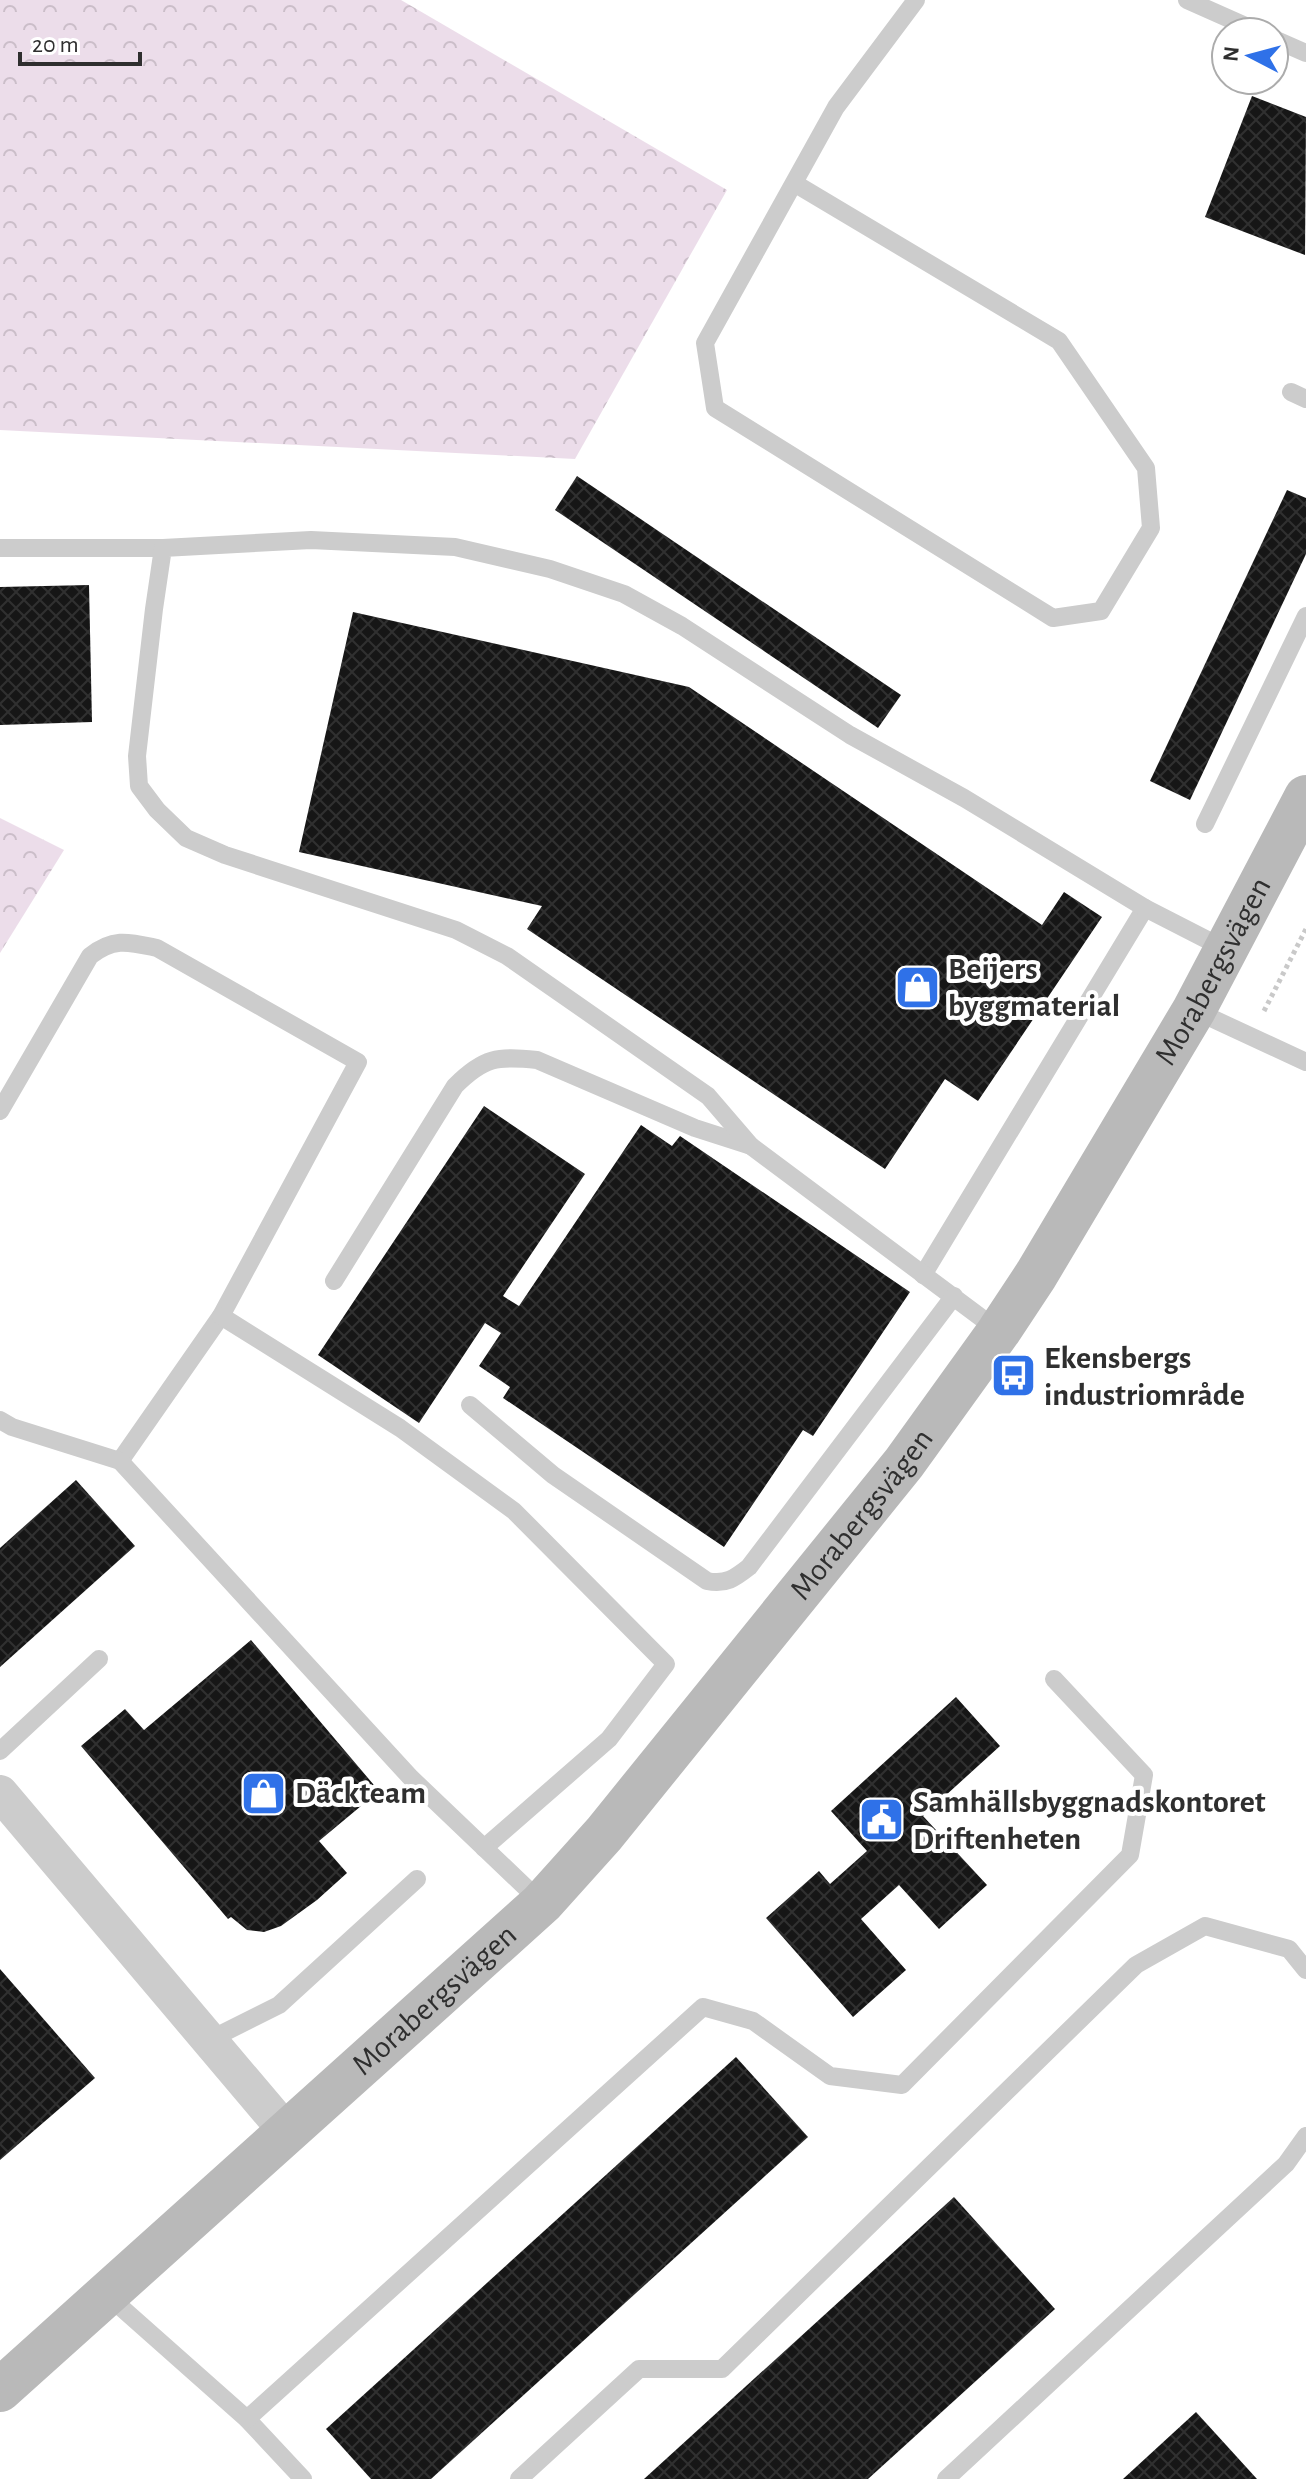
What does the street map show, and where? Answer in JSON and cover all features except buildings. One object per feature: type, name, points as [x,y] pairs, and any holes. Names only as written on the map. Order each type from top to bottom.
[{"type":"street","name":"Morabergsvägen","points":[[0,2390],[542,1903],[604,1834],[904,1463],[999,1331],[1036,1275],[1194,1010],[1306,797]]},
{"type":"street","points":[[0,1793],[286,2131]]},
{"type":"lane","points":[[794,183],[1059,341],[1146,468],[1151,528],[1101,611],[1053,618],[715,408],[705,343],[836,107],[916,0]]},
{"type":"lane","points":[[1187,0],[1223,16]]},
{"type":"lane","points":[[0,548],[163,548],[311,540],[455,547],[550,569],[624,594],[682,626],[850,735],[964,798],[1145,908],[1227,950]]},
{"type":"lane","points":[[163,548],[137,756],[139,786],[157,810],[186,838],[225,855],[456,930],[507,956],[708,1096],[751,1146],[999,1331]]},
{"type":"lane","points":[[1205,824],[1306,616]]},
{"type":"lane","points":[[923,1275],[1145,908]]},
{"type":"lane","points":[[0,1111],[90,956],[104,945],[115,943],[131,942],[157,948],[358,1062],[221,1316],[120,1461]]},
{"type":"lane","points":[[1194,1010],[1306,1062]]},
{"type":"lane","points":[[334,1281],[455,1086],[476,1066],[491,1060],[537,1060],[695,1128],[751,1146]]},
{"type":"lane","points":[[470,1405],[553,1475],[707,1581],[718,1584],[732,1580],[749,1567],[954,1296]]},
{"type":"lane","points":[[221,1316],[400,1428],[514,1511],[666,1664],[609,1739],[484,1848]]},
{"type":"lane","points":[[0,1420],[12,1427],[120,1461],[411,1778],[542,1903]]},
{"type":"lane","points":[[0,1751],[99,1659]]},
{"type":"lane","points":[[247,2419],[703,2007],[753,2021],[830,2076],[902,2085],[1130,1855],[1144,1775],[1054,1679]]},
{"type":"lane","points":[[209,2040],[279,2005],[417,1879]]},
{"type":"lane","points":[[519,2479],[639,2369],[722,2369],[1136,1965],[1205,1926],[1289,1949],[1306,1970]]},
{"type":"lane","points":[[946,2479],[1286,2164],[1306,2136]]},
{"type":"lane","points":[[106,2294],[247,2419],[303,2479]]},
{"type":"path","points":[[1251,1037],[1306,929]]},
{"type":"green space","points":[[0,0],[401,0],[727,190],[575,459],[0,430]]},
{"type":"green space","points":[[0,818],[64,850],[0,953]]},
{"type":"place","name":"Beijers byggmaterial","points":[[917,987]]},
{"type":"place","name":"Ekensbergs industriområde","points":[[1013,1376]]},
{"type":"place","name":"Däckteam","points":[[264,1793]]},
{"type":"place","name":"Samhällsbyggnadskontoret Driftenheten","points":[[882,1820]]}]
